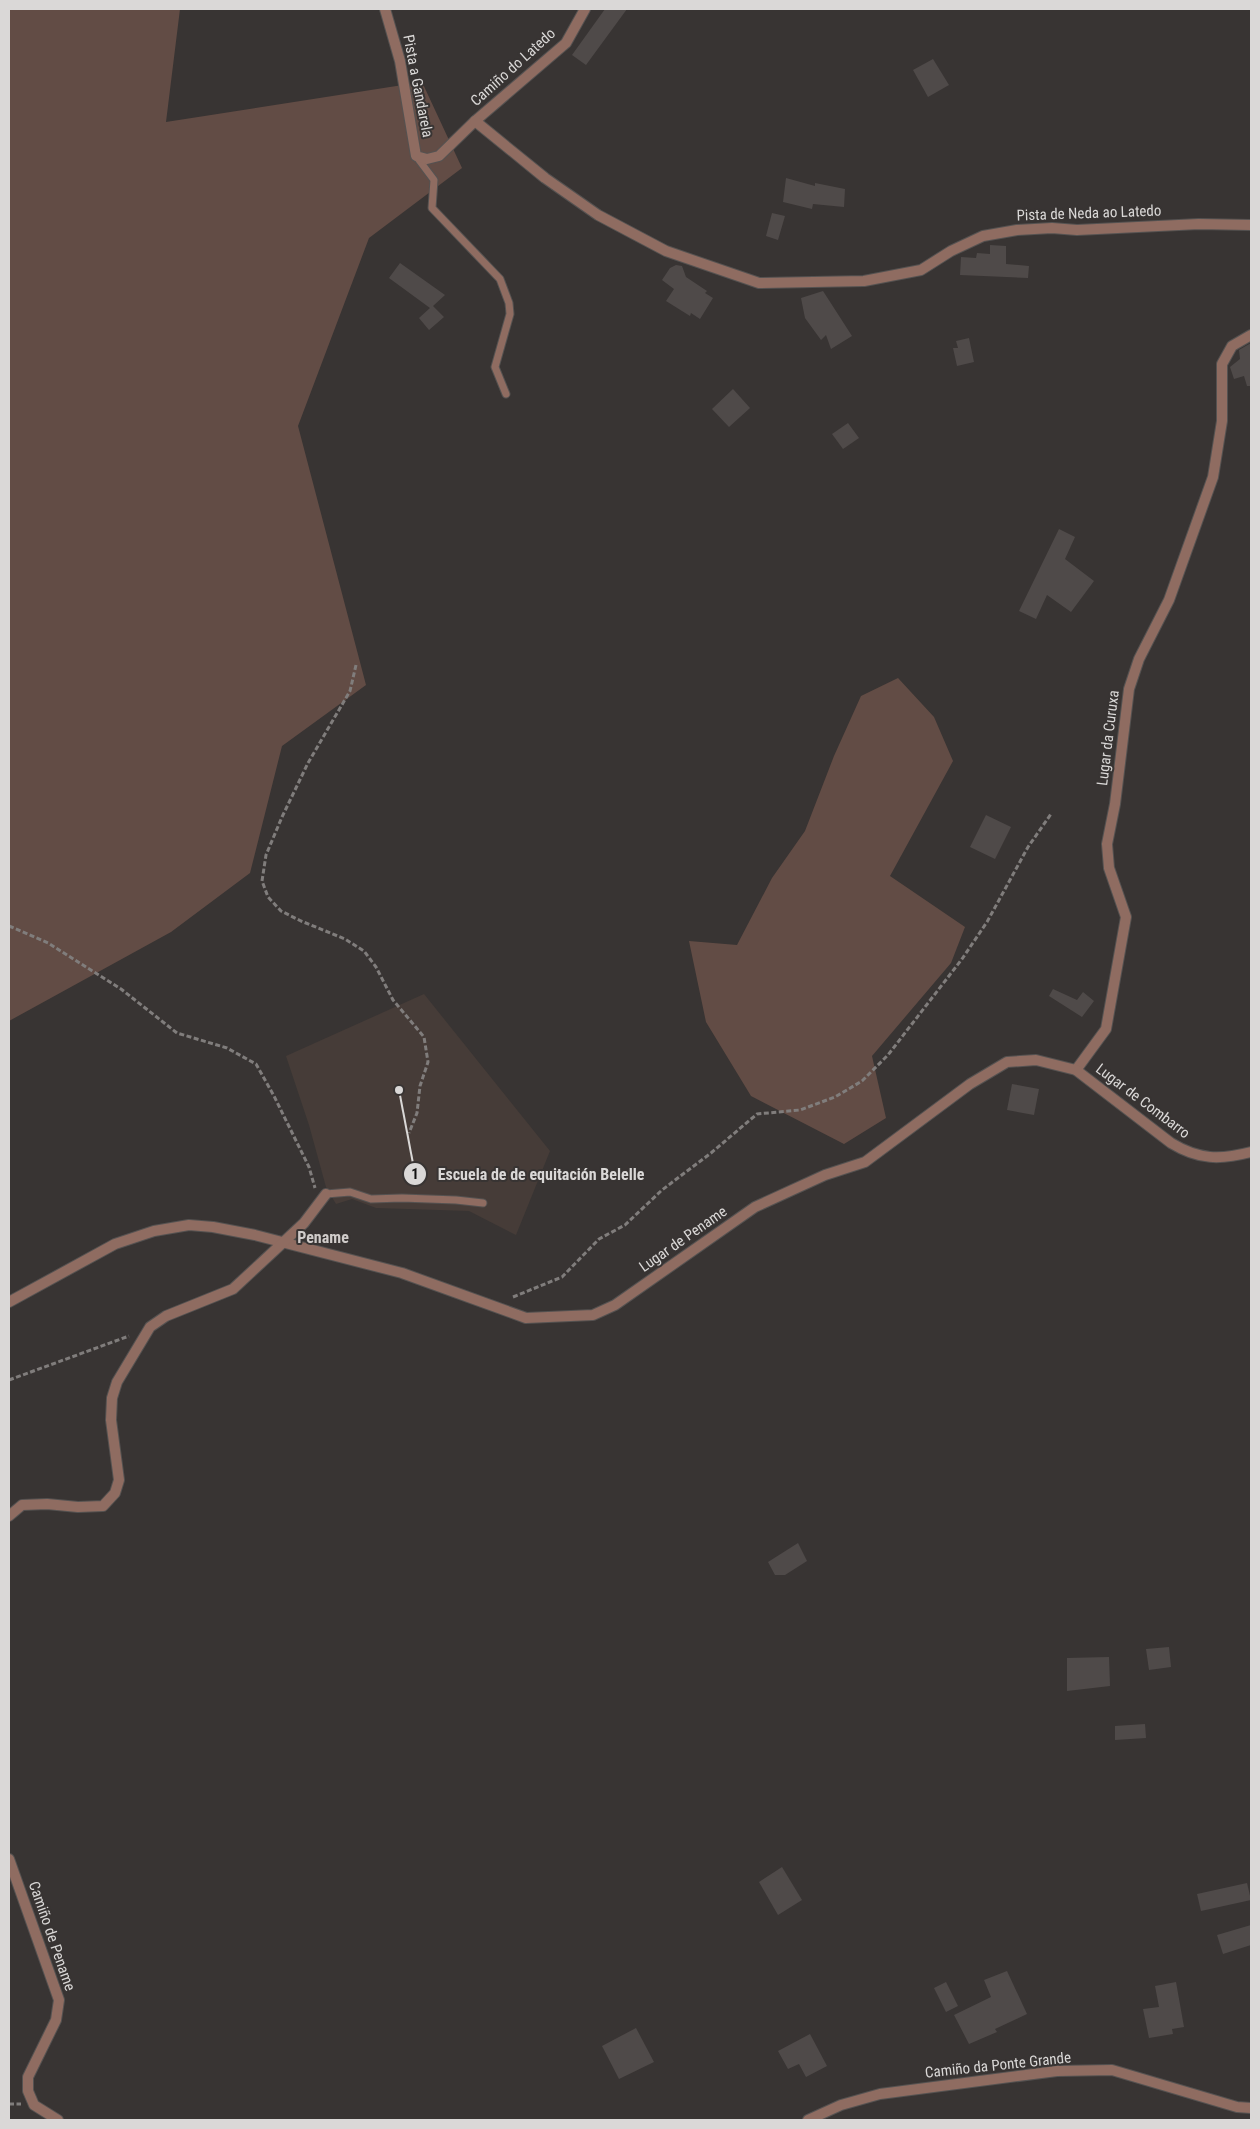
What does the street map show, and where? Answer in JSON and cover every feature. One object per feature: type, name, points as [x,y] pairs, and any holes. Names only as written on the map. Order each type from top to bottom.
[{"type":"street","name":"Pista a Gandarela","points":[[385,9],[400,61],[416,156],[427,159],[439,156],[475,121]]},
{"type":"street","name":"Camiño do Latedo","points":[[475,121],[566,43],[585,9]]},
{"type":"street","name":"Pista de Neda ao Latedo","points":[[475,121],[544,178],[598,215],[666,251],[759,283],[864,282],[921,270],[951,251],[982,236],[1017,230],[1052,228],[1077,230],[1199,224],[1251,225]]},
{"type":"street","name":"Lugar da Curuxa","points":[[1076,1070],[1106,1029],[1126,917],[1109,868],[1107,844],[1115,804],[1129,690],[1140,659],[1169,600],[1213,477],[1222,421],[1222,364],[1232,346],[1251,335]]},
{"type":"street","name":"Lugar de Pename","points":[[9,1302],[115,1244],[154,1231],[189,1225],[212,1227],[284,1242],[402,1273],[526,1318],[593,1315],[615,1305],[755,1207],[825,1175],[865,1162],[970,1084],[1007,1062],[1036,1060],[1076,1070]]},
{"type":"street","name":"Lugar de Combarro","points":[[1076,1070],[1171,1143],[1186,1152],[1205,1157],[1232,1157],[1251,1152]]},
{"type":"street","points":[[9,1516],[22,1505],[103,1506],[115,1493],[120,1480],[111,1420],[112,1398],[117,1382],[150,1327],[166,1316],[233,1289],[304,1224],[326,1194]]},
{"type":"street","name":"Camiño de Pename","points":[[9,1859],[59,2000],[56,2020],[28,2077],[28,2091],[34,2105],[58,2120]]},
{"type":"street","name":"Camiño da Ponte Grande","points":[[808,2120],[841,2105],[880,2094],[1057,2071],[1112,2070],[1238,2107],[1251,2108]]},
{"type":"lane","points":[[416,156],[434,180],[432,208],[500,279],[509,304],[510,314],[495,367],[506,394]]},
{"type":"lane","points":[[326,1194],[350,1192],[371,1199],[438,1199],[483,1204]]},
{"type":"path","points":[[356,665],[350,691],[308,763],[282,816],[266,855],[262,881],[268,897],[280,911],[301,922],[345,939],[364,951],[376,967],[393,1000],[424,1037],[428,1062],[420,1086],[417,1114],[409,1133]]},
{"type":"path","points":[[513,1297],[562,1277],[599,1239],[625,1225],[662,1190],[711,1153],[757,1114],[800,1110],[835,1097],[862,1081],[888,1055],[962,959],[987,922],[1010,879],[1050,814]]},
{"type":"path","points":[[9,926],[48,944],[121,989],[177,1033],[227,1048],[256,1064],[309,1167],[320,1204]]},
{"type":"path","points":[[9,1380],[94,1350],[150,1327]]},
{"type":"shaded area","points":[[9,9],[180,9],[166,122],[422,82],[462,168],[369,238],[298,426],[366,685],[282,746],[250,873],[171,932],[9,1021]]},
{"type":"shaded area","points":[[898,678],[934,717],[953,761],[890,876],[965,927],[951,963],[872,1056],[886,1118],[844,1144],[751,1096],[706,1022],[689,941],[737,945],[772,878],[805,831],[834,756],[861,696]]},
{"type":"shaded area","points":[[424,994],[550,1151],[516,1235],[469,1211],[376,1208],[352,1199],[336,1204],[326,1187],[309,1125],[286,1056]]},
{"type":"building","points":[[605,9],[627,9],[586,65],[572,55]]},
{"type":"building","points":[[933,59],[949,85],[928,97],[913,70]]},
{"type":"building","points":[[786,178],[815,186],[815,183],[845,189],[844,207],[813,204],[812,209],[783,202]]},
{"type":"building","points":[[772,213],[785,216],[778,240],[766,236]]},
{"type":"building","points":[[990,245],[1006,246],[1006,264],[1029,266],[1028,278],[960,275],[961,257],[976,258],[977,253],[990,254]]},
{"type":"building","points":[[400,263],[445,295],[433,306],[444,317],[429,330],[419,318],[430,308],[389,278]]},
{"type":"building","points":[[676,265],[682,266],[686,277],[707,291],[705,293],[713,298],[700,319],[691,313],[690,316],[666,301],[674,289],[662,280],[670,268]]},
{"type":"building","points":[[823,291],[852,336],[831,349],[826,335],[821,340],[805,318],[801,298]]},
{"type":"building","points":[[969,338],[974,362],[957,366],[953,348],[958,348],[956,341]]},
{"type":"building","points":[[1251,343],[1251,386],[1247,386],[1244,376],[1234,379],[1230,367],[1240,359],[1239,350]]},
{"type":"building","points":[[733,389],[750,408],[729,427],[712,409]]},
{"type":"building","points":[[848,423],[859,438],[843,449],[832,434]]},
{"type":"building","points":[[1059,529],[1075,537],[1065,559],[1094,581],[1071,612],[1047,595],[1036,619],[1019,611]]},
{"type":"building","points":[[986,815],[1011,827],[995,859],[970,847]]},
{"type":"building","points":[[1053,989],[1077,1000],[1083,992],[1094,1001],[1082,1017],[1049,996]]},
{"type":"building","points":[[1012,1084],[1039,1089],[1034,1115],[1007,1110]]},
{"type":"building","points":[[798,1543],[807,1561],[785,1575],[775,1575],[768,1562]]},
{"type":"building","points":[[1169,1647],[1171,1667],[1149,1670],[1146,1649]]},
{"type":"building","points":[[1109,1657],[1110,1686],[1067,1691],[1067,1658]]},
{"type":"building","points":[[1145,1724],[1146,1738],[1115,1740],[1115,1726]]},
{"type":"building","points":[[782,1867],[802,1900],[778,1915],[759,1882]]},
{"type":"building","points":[[1247,1883],[1251,1900],[1201,1911],[1197,1894]]},
{"type":"building","points":[[1251,1925],[1251,1945],[1223,1954],[1217,1935]]},
{"type":"building","points":[[1007,1971],[1027,2014],[995,2029],[997,2032],[969,2044],[954,2015],[991,1997],[984,1980]]},
{"type":"building","points":[[946,1982],[958,2006],[946,2012],[934,1988]]},
{"type":"building","points":[[1176,1982],[1184,2027],[1172,2029],[1173,2034],[1149,2038],[1143,2009],[1159,2007],[1155,1986]]},
{"type":"building","points":[[636,2028],[654,2062],[619,2079],[602,2046]]},
{"type":"building","points":[[810,2034],[827,2066],[806,2077],[799,2064],[788,2069],[778,2051]]},
{"type":"place","name":"Escuela de de equitación Belelle","points":[[399,1090]]},
{"type":"district","name":"Pename","points":[[323,1237]]}]
